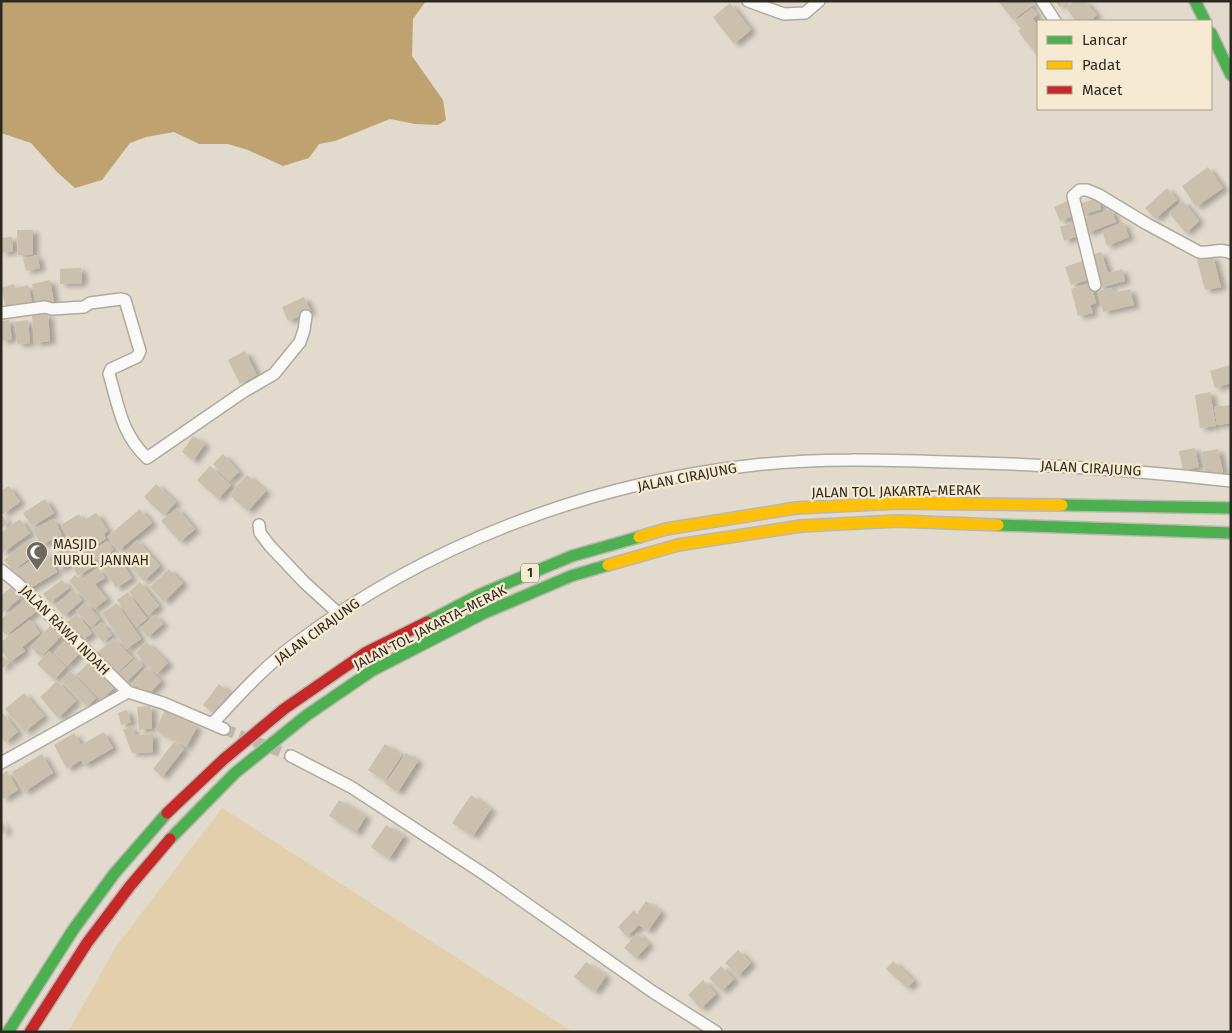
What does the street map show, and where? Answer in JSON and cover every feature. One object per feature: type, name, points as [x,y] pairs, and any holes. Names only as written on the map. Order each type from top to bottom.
[{"type":"highway","points":[[1195,1],[1204,20]]},
{"type":"highway","points":[[1212,35],[1231,75]]},
{"type":"highway","name":"JALAN TOL JAKARTA–MERAK","points":[[8,1032],[73,930],[114,874],[160,819],[224,759],[284,709],[365,653],[481,594],[572,556],[666,529],[796,508],[900,503],[1231,508]]},
{"type":"highway","name":"JALAN TOL JAKARTA–MERAK","points":[[30,1032],[87,943],[130,886],[176,832],[235,773],[307,715],[373,670],[482,614],[571,576],[678,545],[800,526],[898,521],[1231,533]]},
{"type":"street","points":[[748,1],[784,14],[805,13],[819,1]]},
{"type":"street","points":[[1042,1],[1054,20]]},
{"type":"street","points":[[1095,285],[1073,196],[1080,190],[1086,190],[1099,195],[1198,252],[1226,250],[1231,253]]},
{"type":"street","points":[[1,313],[45,307],[52,309],[84,307],[90,303],[125,300],[140,351],[137,357],[111,369],[109,374],[121,421],[137,447],[147,458],[243,392],[277,372],[300,342],[306,316]]},
{"type":"street","name":"JALAN CIRAJUNG","points":[[212,724],[241,692],[294,645],[374,590],[419,565],[491,532],[577,501],[678,476],[730,468],[837,460],[893,460],[1080,466],[1231,481]]},
{"type":"street","points":[[259,525],[260,533],[270,546],[304,582],[340,614]]},
{"type":"street","name":"JALAN RAWA INDAH","points":[[1,570],[22,588],[128,692]]},
{"type":"street","points":[[1,763],[128,692],[163,703],[224,729]]},
{"type":"street","points":[[291,756],[351,787],[486,876],[653,992],[716,1032]]},
{"type":"shaded area","points":[[1,1],[426,1],[413,19],[412,56],[443,100],[446,120],[438,125],[415,124],[390,119],[335,141],[319,144],[309,158],[283,166],[248,150],[228,144],[199,144],[174,132],[146,137],[130,143],[102,180],[75,188],[57,172],[31,143],[1,133]]},
{"type":"shaded area","points":[[222,808],[573,1032],[68,1032],[115,948]]},
{"type":"building","points":[[998,1],[1030,1],[1033,5],[1013,20]]},
{"type":"building","points":[[1055,1],[1066,1],[1060,7]]},
{"type":"building","points":[[1074,1],[1085,1],[1097,15],[1091,20],[1075,20],[1066,8]]},
{"type":"building","points":[[730,3],[751,30],[734,44],[713,17]]},
{"type":"building","points":[[1032,8],[1037,15],[1020,28],[1015,21]]},
{"type":"building","points":[[1033,19],[1037,25],[1037,56],[1018,31]]},
{"type":"building","points":[[1208,167],[1223,188],[1196,207],[1182,186]]},
{"type":"building","points":[[1167,188],[1177,200],[1155,219],[1145,208]]},
{"type":"building","points":[[1098,198],[1101,209],[1082,215],[1079,204]]},
{"type":"building","points":[[1070,200],[1076,215],[1060,221],[1054,207]]},
{"type":"building","points":[[1183,201],[1199,221],[1186,233],[1169,213]]},
{"type":"building","points":[[1111,209],[1116,222],[1087,233],[1082,220]]},
{"type":"building","points":[[1076,221],[1080,235],[1064,241],[1060,227]]},
{"type":"building","points":[[1123,222],[1129,237],[1107,246],[1102,231]]},
{"type":"building","points":[[17,230],[33,230],[33,255],[18,255]]},
{"type":"building","points":[[12,237],[13,251],[1,253],[1,238]]},
{"type":"building","points":[[1101,252],[1108,273],[1122,269],[1125,281],[1099,288],[1090,256]]},
{"type":"building","points":[[37,255],[40,268],[26,271],[23,259]]},
{"type":"building","points":[[1213,256],[1221,287],[1205,290],[1197,260]]},
{"type":"building","points":[[1085,260],[1091,279],[1071,285],[1065,267]]},
{"type":"building","points":[[81,268],[82,283],[60,284],[60,269]]},
{"type":"building","points":[[50,280],[54,303],[36,306],[32,284]]},
{"type":"building","points":[[1091,283],[1096,303],[1090,305],[1093,313],[1078,316],[1071,289]]},
{"type":"building","points":[[14,284],[15,288],[28,285],[33,306],[21,309],[20,304],[6,308],[1,288]]},
{"type":"building","points":[[1111,288],[1113,293],[1130,289],[1134,305],[1103,312],[1098,291]]},
{"type":"building","points":[[304,297],[311,311],[288,321],[282,307]]},
{"type":"building","points":[[48,314],[50,341],[34,343],[32,315]]},
{"type":"building","points":[[9,320],[12,339],[1,341],[1,321]]},
{"type":"building","points":[[28,320],[30,343],[17,344],[15,322]]},
{"type":"building","points":[[245,351],[257,375],[240,384],[228,360]]},
{"type":"building","points":[[1230,365],[1231,383],[1215,388],[1210,371]]},
{"type":"building","points":[[1210,392],[1216,426],[1200,428],[1195,395]]},
{"type":"building","points":[[1231,405],[1231,423],[1217,425],[1214,407]]},
{"type":"building","points":[[193,436],[205,444],[193,461],[182,452]]},
{"type":"building","points":[[1195,448],[1199,467],[1183,470],[1179,451]]},
{"type":"building","points":[[1218,449],[1223,472],[1206,475],[1201,452]]},
{"type":"building","points":[[223,454],[239,472],[229,481],[213,464]]},
{"type":"building","points":[[210,466],[231,485],[218,499],[197,480]]},
{"type":"building","points":[[247,475],[266,491],[248,511],[229,495]]},
{"type":"building","points":[[156,484],[176,502],[164,516],[144,497]]},
{"type":"building","points":[[9,486],[20,502],[3,514],[1,511],[1,491]]},
{"type":"building","points":[[45,499],[54,513],[32,527],[23,513]]},
{"type":"building","points":[[177,508],[195,529],[180,542],[161,521]]},
{"type":"building","points":[[140,509],[152,523],[119,550],[107,537]]},
{"type":"building","points":[[96,513],[108,531],[104,534],[106,538],[90,550],[81,535],[71,541],[61,525],[79,514],[83,521]]},
{"type":"building","points":[[1,514],[8,523],[1,528]]},
{"type":"building","points":[[20,519],[30,533],[1,554],[1,533]]},
{"type":"building","points":[[54,519],[62,535],[41,545],[33,529]]},
{"type":"building","points":[[80,538],[88,550],[83,553],[75,542]]},
{"type":"building","points":[[30,539],[40,550],[13,571],[4,560]]},
{"type":"building","points":[[137,540],[160,566],[144,581],[121,556]]},
{"type":"building","points":[[107,541],[113,550],[99,560],[92,551]]},
{"type":"building","points":[[71,542],[80,555],[60,570],[51,557]]},
{"type":"building","name":"MASJID NURUL JANNAH","points":[[46,552],[57,572],[27,590],[16,570]]},
{"type":"building","points":[[115,552],[132,578],[116,588],[99,562]]},
{"type":"building","points":[[90,553],[97,564],[78,576],[72,566]]},
{"type":"building","points":[[98,568],[105,578],[95,584],[107,599],[94,609],[69,581],[75,575],[81,580]]},
{"type":"building","points":[[169,569],[183,583],[164,602],[150,587]]},
{"type":"building","points":[[62,580],[69,588],[50,603],[43,594]]},
{"type":"building","points":[[140,582],[159,606],[148,615],[129,592]]},
{"type":"building","points":[[11,587],[20,598],[1,614],[1,596]]},
{"type":"building","points":[[73,590],[82,600],[64,616],[55,606]]},
{"type":"building","points":[[128,592],[147,619],[136,627],[117,600]]},
{"type":"building","points":[[29,597],[38,610],[6,635],[1,629],[1,619]]},
{"type":"building","points":[[85,602],[100,619],[91,627],[76,611]]},
{"type":"building","points":[[117,603],[141,639],[126,649],[102,613]]},
{"type":"building","points":[[77,614],[92,633],[82,641],[66,623]]},
{"type":"building","points":[[155,615],[163,624],[148,637],[140,628]]},
{"type":"building","points":[[30,620],[40,633],[22,647],[25,651],[10,662],[1,650],[1,642]]},
{"type":"building","points":[[101,622],[112,635],[103,642],[92,630]]},
{"type":"building","points":[[52,624],[63,634],[41,657],[30,647]]},
{"type":"building","points":[[69,638],[82,651],[67,666],[54,653]]},
{"type":"building","points":[[113,638],[133,658],[115,675],[96,654]]},
{"type":"building","points":[[146,642],[168,663],[157,674],[136,653]]},
{"type":"building","points":[[49,651],[66,667],[54,680],[37,664]]},
{"type":"building","points":[[1,654],[9,663],[1,669]]},
{"type":"building","points":[[136,658],[143,666],[125,683],[117,675]]},
{"type":"building","points":[[90,661],[114,688],[101,700],[77,674]]},
{"type":"building","points":[[146,667],[161,681],[146,697],[131,684]]},
{"type":"building","points":[[70,671],[96,698],[87,707],[61,680]]},
{"type":"building","points":[[57,681],[76,701],[58,718],[40,697]]},
{"type":"building","points":[[219,684],[230,693],[214,714],[203,705]]},
{"type":"building","points":[[24,693],[44,716],[25,732],[5,709]]},
{"type":"building","points":[[151,706],[152,728],[139,730],[137,707]]},
{"type":"building","points":[[127,710],[131,722],[121,725],[118,713]]},
{"type":"building","points":[[165,710],[197,727],[186,747],[155,730]]},
{"type":"building","points":[[1,711],[18,732],[5,742],[1,738]]},
{"type":"building","points":[[131,726],[135,735],[153,734],[153,752],[132,753],[123,730]]},
{"type":"building","points":[[104,732],[113,748],[84,765],[81,760],[67,769],[54,745],[74,733],[81,745]]},
{"type":"building","points":[[174,742],[184,749],[162,777],[153,769]]},
{"type":"building","points":[[385,744],[402,755],[385,781],[368,770]]},
{"type":"building","points":[[406,753],[418,761],[398,792],[385,784]]},
{"type":"building","points":[[42,754],[53,773],[24,792],[12,772]]},
{"type":"building","points":[[7,771],[18,790],[3,799],[1,796],[1,775]]},
{"type":"building","points":[[471,795],[491,809],[473,836],[452,823]]},
{"type":"building","points":[[339,800],[366,816],[356,833],[329,816]]},
{"type":"building","points":[[1,819],[7,831],[1,834]]},
{"type":"building","points":[[386,825],[404,836],[389,859],[371,847]]},
{"type":"building","points":[[646,901],[661,912],[648,931],[639,925],[627,937],[618,927],[634,910],[637,914]]},
{"type":"building","points":[[637,933],[649,944],[636,958],[624,948]]},
{"type":"building","points":[[738,950],[751,963],[738,976],[725,963]]},
{"type":"building","points":[[893,961],[914,981],[907,988],[886,969]]},
{"type":"building","points":[[586,962],[606,976],[595,992],[574,977]]},
{"type":"building","points":[[721,966],[734,979],[722,991],[709,978]]},
{"type":"building","points":[[703,980],[716,994],[701,1009],[688,995]]},
{"type":"tunnel","points":[[224,729],[291,756]]},
{"type":"traffic: fast","points":[[1195,1],[1204,20]]},
{"type":"traffic: fast","points":[[1212,35],[1231,75]]},
{"type":"traffic: fast","points":[[1062,505],[1231,508]]},
{"type":"traffic: fast","points":[[998,525],[1231,533]]},
{"type":"traffic: fast","points":[[427,622],[481,594],[572,556],[639,537]]},
{"type":"traffic: fast","points":[[170,839],[235,773],[307,715],[373,670],[482,614],[571,576],[608,565]]},
{"type":"traffic: fast","points":[[8,1032],[73,930],[114,874],[167,813]]},
{"type":"traffic: slow","points":[[639,537],[666,529],[796,508],[899,503],[1062,505]]},
{"type":"traffic: slow","points":[[608,565],[678,545],[801,526],[898,521],[998,525]]},
{"type":"traffic: jam","points":[[167,813],[224,759],[284,709],[365,653],[427,622]]},
{"type":"traffic: jam","points":[[30,1032],[87,943],[130,886],[170,839]]},
{"type":"place","name":"MASJID NURUL JANNAH","points":[[37,571]]}]
